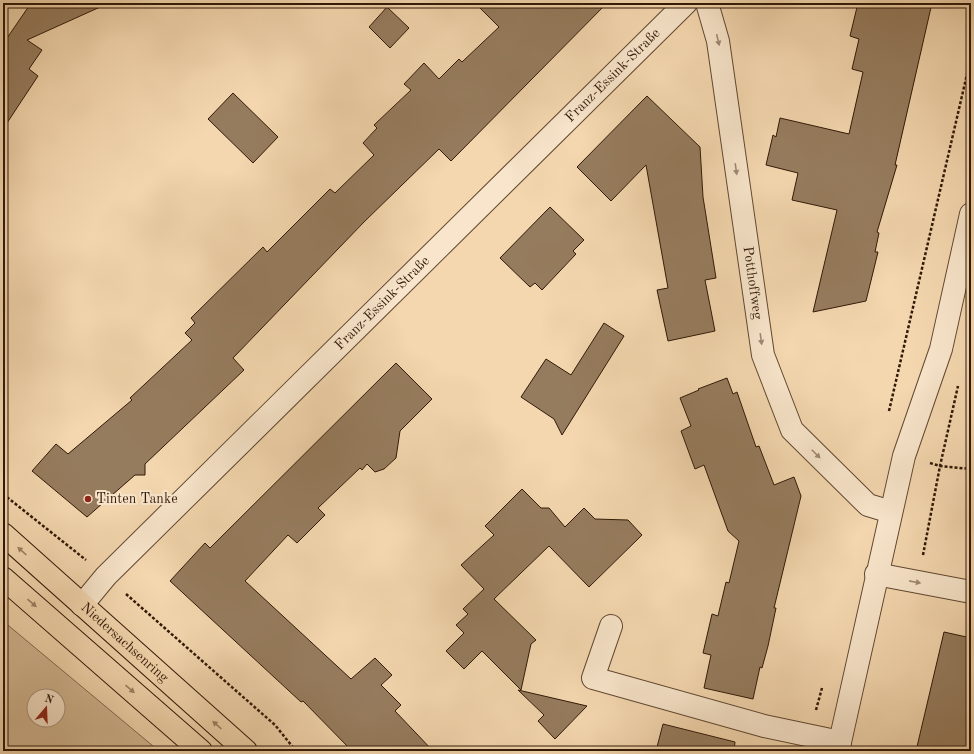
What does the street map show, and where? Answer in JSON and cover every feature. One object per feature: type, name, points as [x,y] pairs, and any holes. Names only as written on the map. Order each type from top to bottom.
[{"type":"main road","name":"Niedersachsenring","points":[[3,534],[246,751]]},
{"type":"main road","points":[[3,578],[201,751]]},
{"type":"street","name":"Franz-Essink-Straße","points":[[82,605],[106,576],[686,3]]},
{"type":"street","name":"Potthoffweg","points":[[707,3],[718,41],[763,355],[792,430],[868,506],[891,512]]},
{"type":"street","points":[[611,626],[593,678],[764,726],[808,736],[839,747],[876,574],[904,456],[941,350],[971,214]]},
{"type":"street","points":[[876,574],[971,592]]},
{"type":"path","points":[[889,414],[971,57]]},
{"type":"path","points":[[909,581],[922,562],[940,466],[959,384]]},
{"type":"path","points":[[904,456],[940,466],[971,469]]},
{"type":"path","points":[[3,494],[106,576],[275,725],[296,751]]},
{"type":"path","points":[[808,736],[824,681]]},
{"type":"shaded area","points":[[3,621],[159,751],[3,751]]},
{"type":"building","points":[[31,3],[109,3],[27,40],[42,50],[29,69],[38,76],[3,129],[3,44]]},
{"type":"building","points":[[475,3],[607,3],[451,161],[439,149],[364,222],[233,358],[244,370],[145,464],[145,475],[135,475],[87,517],[32,471],[56,444],[68,454],[132,400],[130,398],[192,340],[185,333],[195,323],[191,318],[263,247],[267,252],[330,189],[335,193],[374,155],[363,143],[377,128],[374,125],[411,90],[404,84],[424,63],[439,79],[459,59],[462,62],[499,27]]},
{"type":"building","points":[[858,3],[932,3],[895,165],[897,165],[877,232],[879,233],[875,252],[878,252],[866,301],[813,312],[837,210],[792,200],[798,173],[766,165],[773,135],[776,137],[780,118],[849,134],[863,72],[852,69],[859,39],[850,36]]},
{"type":"building","points":[[387,7],[409,28],[390,48],[369,27]]},
{"type":"building","points":[[233,93],[278,137],[253,163],[208,119]]},
{"type":"building","points":[[647,96],[700,147],[703,197],[716,278],[705,280],[715,331],[668,341],[657,290],[668,288],[646,165],[611,201],[577,167]]},
{"type":"building","points":[[550,207],[584,240],[573,251],[576,254],[542,290],[535,283],[530,287],[500,258]]},
{"type":"building","points":[[604,323],[624,336],[562,435],[554,419],[521,397],[546,359],[571,375]]},
{"type":"building","points":[[396,363],[432,399],[400,431],[396,458],[384,469],[375,472],[367,464],[362,470],[360,468],[318,508],[325,515],[297,543],[288,535],[245,581],[351,679],[375,658],[392,675],[381,685],[401,705],[395,711],[433,751],[352,751],[303,701],[301,702],[170,581],[205,543],[210,548]]},
{"type":"building","points":[[727,378],[733,394],[737,392],[756,447],[759,446],[774,485],[794,477],[801,496],[774,608],[776,608],[768,646],[762,668],[760,667],[753,699],[704,688],[711,655],[703,653],[712,614],[718,616],[726,582],[729,583],[739,541],[728,531],[704,465],[695,469],[681,431],[691,426],[680,398],[699,390],[698,389]]},
{"type":"building","points":[[522,489],[541,508],[549,508],[565,527],[584,508],[595,519],[628,520],[642,535],[589,587],[549,546],[494,599],[536,640],[531,644],[521,690],[482,651],[464,669],[446,651],[464,633],[456,625],[468,614],[463,609],[484,589],[461,565],[494,535],[485,526]]},
{"type":"building","points":[[944,632],[971,638],[971,751],[916,751]]},
{"type":"building","points":[[518,690],[587,706],[555,739],[538,721],[544,715]]},
{"type":"building","points":[[663,724],[735,742],[734,751],[656,751]]},
{"type":"place","name":"Tinten Tanke","points":[[88,499]]}]
